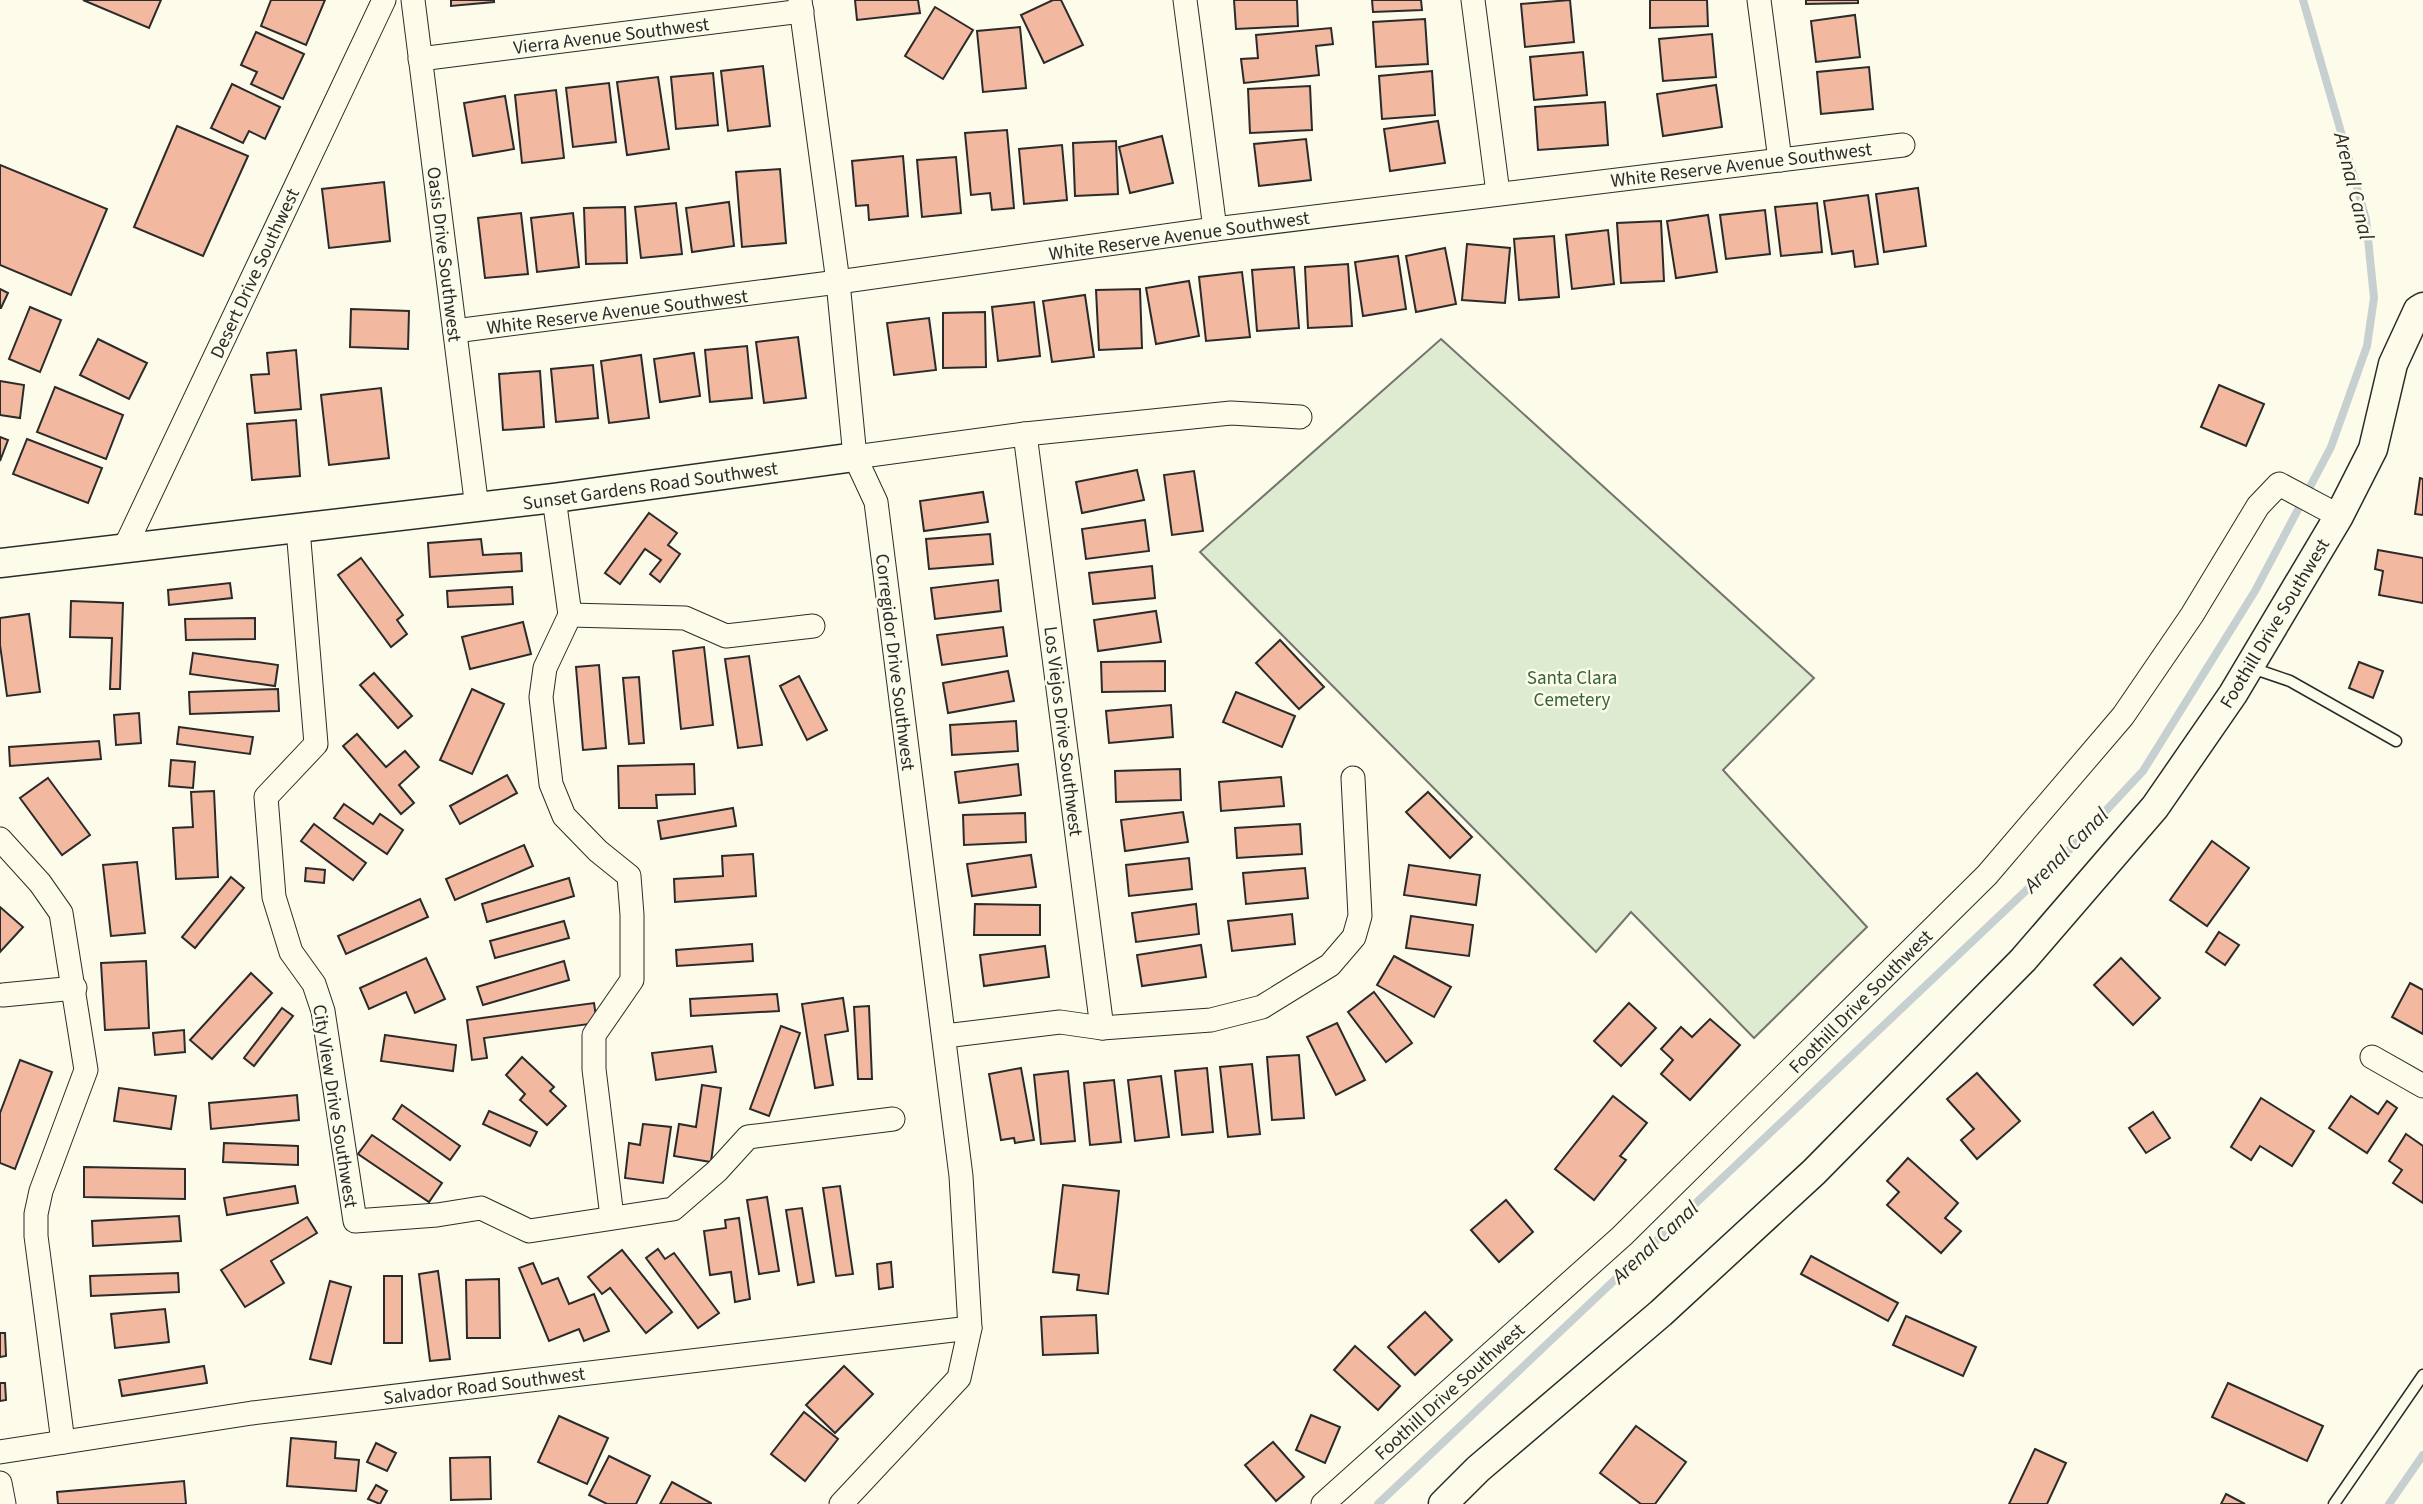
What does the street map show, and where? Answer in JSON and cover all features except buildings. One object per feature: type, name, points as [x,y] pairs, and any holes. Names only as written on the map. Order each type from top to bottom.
[{"type":"street","name":"Desert Drive Southwest","points":[[125,547],[384,0]]},
{"type":"street","name":"Oasis Drive Southwest","points":[[413,0],[477,508]]},
{"type":"street","points":[[1185,0],[1215,229]]},
{"type":"street","points":[[1473,0],[1498,193]]},
{"type":"street","points":[[1759,0],[1780,160]]},
{"type":"street","name":"Vierra Avenue Southwest","points":[[420,58],[801,6]]},
{"type":"street","name":"Corregidor Drive Southwest","points":[[801,6],[838,282],[855,457],[876,502],[945,1036],[961,1176],[970,1328],[958,1378],[841,1504]]},
{"type":"street","name":"White Reserve Avenue Southwest","points":[[455,331],[838,282],[1215,229],[1903,145]]},
{"type":"street","name":"Foothill Drive Southwest","points":[[1443,1504],[1478,1469],[1661,1313],[1814,1172],[2023,960],[2155,807],[2233,694],[2333,513],[2373,449],[2393,364],[2418,310],[2423,307]]},
{"type":"street","name":"Sunset Gardens Road Southwest","points":[[0,563],[477,508],[1025,434],[1231,414],[1300,417]]},
{"type":"street","name":"Los Viejos Drive Southwest","points":[[1025,434],[1102,1028]]},
{"type":"street","name":"Foothill Drive Southwest","points":[[1323,1504],[1622,1236],[1987,875],[2123,716],[2192,615],[2258,506],[2279,484],[2333,513]]},
{"type":"street","points":[[554,498],[570,615],[545,668],[541,697],[551,785],[564,816],[598,851],[629,876],[632,980],[594,1035],[594,1069],[612,1217]]},
{"type":"street","name":"City View Drive Southwest","points":[[298,529],[316,744],[266,797],[274,897],[291,952],[314,984],[323,1011],[355,1221],[437,1215],[481,1208],[529,1231],[673,1209],[717,1171],[748,1137],[893,1119]]},
{"type":"street","points":[[570,615],[685,618],[726,636],[813,626]]},
{"type":"street","points":[[945,1036],[1060,1022],[1102,1028],[1211,1020],[1262,1007],[1330,965],[1354,937],[1360,916],[1353,778]]},
{"type":"street","points":[[0,839],[40,883],[61,913],[86,1070],[41,1191],[36,1214],[36,1236],[63,1442]]},
{"type":"street","points":[[3,995],[75,988]]},
{"type":"street","points":[[2372,1057],[2423,1086]]},
{"type":"street","name":"Salvador Road Southwest","points":[[0,1452],[266,1411],[970,1328]]},
{"type":"street","points":[[0,1483],[4,1504]]},
{"type":"lane","points":[[2249,667],[2290,681],[2396,741]]},
{"type":"lane","points":[[2333,1504],[2423,1375]]},
{"type":"green space","name":"Santa Clara Cemetery","points":[[1441,339],[1814,678],[1723,770],[1867,927],[1754,1038],[1631,912],[1596,952],[1200,552]]},
{"type":"waterway","name":"Arenal Canal","points":[[1378,1504],[2070,849],[2143,771],[2255,591],[2331,447],[2367,346],[2374,298],[2366,219],[2303,0]]},
{"type":"waterway","points":[[2389,1504],[2423,1455]]}]
